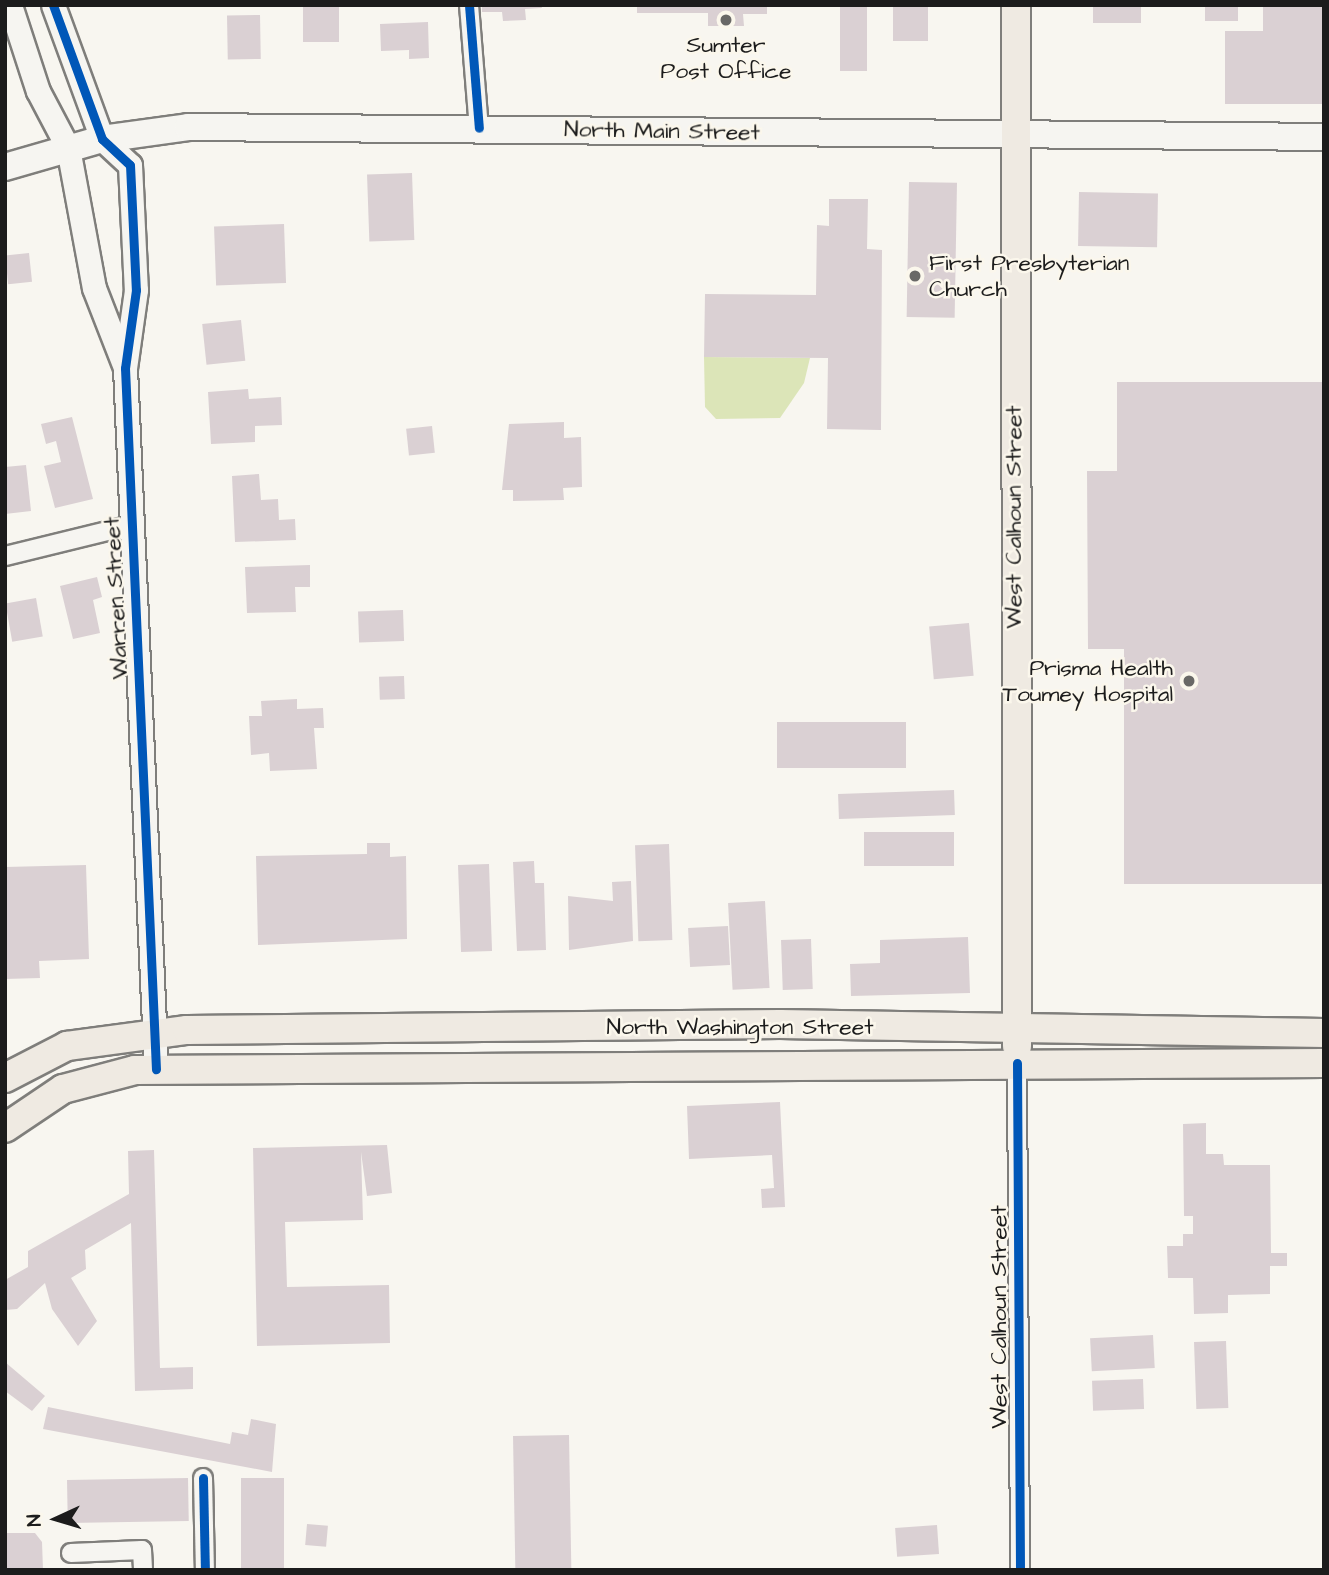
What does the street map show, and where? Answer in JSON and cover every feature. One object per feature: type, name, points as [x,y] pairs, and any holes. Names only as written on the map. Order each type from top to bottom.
[{"type":"main road","name":"West Calhoun Street","points":[[1016,5],[1014,137],[1017,1063]]},
{"type":"main road","name":"North Main Street","points":[[5,167],[102,139],[188,127],[479,128],[1014,137],[1324,137]]},
{"type":"main road","name":"North Washington Street","points":[[5,1079],[67,1046],[155,1032],[766,1024],[1324,1033]]},
{"type":"main road","name":"North Washington Street","points":[[6,1127],[63,1089],[156,1069],[1324,1063]]},
{"type":"street","name":"Warren Street","points":[[10,5],[38,91],[68,148],[94,288],[125,368]]},
{"type":"street","points":[[53,5],[102,139]]},
{"type":"street","points":[[469,5],[479,128]]},
{"type":"street","name":"Warren Street","points":[[102,139],[130,165],[136,290],[125,368],[156,1069]]},
{"type":"street","points":[[5,556],[132,525]]},
{"type":"street","name":"West Calhoun Street","points":[[1017,1063],[1020,1570]]},
{"type":"street","points":[[203,1478],[205,1570]]},
{"type":"street","points":[[71,1553],[142,1550],[143,1570]]},
{"type":"green space","points":[[704,357],[810,358],[804,383],[780,418],[716,419],[705,407]]},
{"type":"building","points":[[303,5],[339,5],[339,42],[303,42]]},
{"type":"building","points":[[482,5],[541,5],[542,8],[525,9],[526,20],[503,21],[502,12],[482,12]]},
{"type":"building","name":"Sumter Post Office","points":[[637,5],[767,5],[767,14],[743,14],[744,26],[708,26],[708,13],[637,13]]},
{"type":"building","points":[[840,5],[867,5],[867,71],[840,71]]},
{"type":"building","points":[[893,5],[928,5],[928,41],[893,41]]},
{"type":"building","points":[[1093,5],[1141,5],[1141,23],[1093,23]]},
{"type":"building","points":[[1205,5],[1238,5],[1238,21],[1205,21]]},
{"type":"building","points":[[1263,5],[1324,5],[1324,104],[1225,104],[1225,31],[1263,31]]},
{"type":"building","points":[[260,15],[261,59],[228,60],[227,16]]},
{"type":"building","points":[[428,22],[429,58],[409,59],[409,50],[381,51],[380,24]]},
{"type":"building","points":[[412,173],[414,240],[369,242],[367,175]]},
{"type":"building","points":[[909,182],[957,183],[955,318],[907,317]]},
{"type":"building","points":[[1079,192],[1158,193],[1157,247],[1078,246]]},
{"type":"building","points":[[829,199],[868,199],[867,249],[882,250],[881,430],[827,429],[828,358],[704,357],[705,294],[816,295],[817,225],[829,226]]},
{"type":"building","points":[[284,224],[286,283],[216,285],[214,226]]},
{"type":"building","points":[[29,253],[32,282],[8,284],[5,256]]},
{"type":"building","points":[[241,320],[245,361],[206,365],[202,324]]},
{"type":"building","points":[[1117,382],[1324,382],[1324,884],[1124,884],[1124,649],[1088,649],[1087,471],[1117,471]]},
{"type":"building","points":[[248,389],[249,399],[281,397],[282,425],[255,426],[255,442],[211,444],[208,392]]},
{"type":"building","points":[[72,417],[93,499],[55,508],[44,466],[61,462],[56,441],[46,444],[41,424]]},
{"type":"building","points":[[564,422],[564,438],[581,437],[582,487],[563,488],[564,500],[513,501],[513,490],[502,490],[509,424]]},
{"type":"building","points":[[432,426],[435,453],[409,456],[406,429]]},
{"type":"building","points":[[26,465],[31,511],[5,514],[5,467]]},
{"type":"building","points":[[259,474],[261,500],[278,499],[279,520],[295,519],[296,540],[235,542],[232,476]]},
{"type":"building","points":[[310,565],[310,587],[295,587],[296,612],[247,613],[245,567]]},
{"type":"building","points":[[97,577],[102,597],[93,600],[100,633],[73,639],[60,586]]},
{"type":"building","points":[[36,598],[43,636],[12,642],[5,603]]},
{"type":"building","points":[[403,610],[404,641],[359,643],[358,612]]},
{"type":"building","points":[[969,623],[974,676],[934,679],[929,626]]},
{"type":"building","points":[[404,676],[405,699],[380,700],[379,677]]},
{"type":"building","points":[[297,699],[297,709],[323,708],[324,728],[314,728],[317,769],[270,771],[269,753],[251,755],[249,716],[262,716],[261,701]]},
{"type":"building","points":[[777,722],[906,722],[906,768],[777,768]]},
{"type":"building","points":[[954,790],[955,815],[839,819],[838,794]]},
{"type":"building","points":[[864,832],[954,832],[954,866],[864,866]]},
{"type":"building","points":[[367,843],[390,843],[390,857],[406,856],[407,939],[258,945],[256,856],[367,854]]},
{"type":"building","points":[[669,844],[672,940],[638,941],[635,845]]},
{"type":"building","points":[[534,861],[535,883],[544,883],[546,950],[517,951],[513,862]]},
{"type":"building","points":[[489,864],[492,951],[461,952],[458,865]]},
{"type":"building","points":[[86,865],[89,959],[39,961],[40,978],[5,979],[5,867]]},
{"type":"building","points":[[631,881],[633,941],[569,950],[568,896],[613,901],[612,882]]},
{"type":"building","points":[[765,901],[770,988],[733,990],[728,903]]},
{"type":"building","points":[[728,926],[730,965],[690,967],[688,928]]},
{"type":"building","points":[[968,937],[970,993],[851,996],[850,964],[880,963],[880,940]]},
{"type":"building","points":[[811,939],[813,989],[783,990],[781,940]]},
{"type":"building","points":[[780,1102],[785,1207],[762,1208],[761,1189],[774,1188],[772,1155],[689,1159],[687,1106]]},
{"type":"building","points":[[1206,1123],[1206,1154],[1223,1154],[1224,1165],[1270,1165],[1271,1253],[1287,1253],[1287,1266],[1270,1266],[1270,1294],[1228,1295],[1228,1313],[1194,1314],[1193,1278],[1168,1278],[1167,1246],[1183,1246],[1183,1234],[1193,1234],[1193,1216],[1184,1216],[1183,1124]]},
{"type":"building","points":[[387,1145],[392,1193],[367,1196],[361,1152],[363,1220],[285,1222],[287,1287],[389,1285],[390,1343],[257,1346],[253,1148]]},
{"type":"building","points":[[154,1150],[160,1368],[193,1367],[193,1389],[135,1391],[131,1223],[85,1250],[86,1269],[71,1278],[97,1321],[78,1346],[52,1309],[45,1283],[17,1309],[5,1310],[5,1280],[28,1267],[28,1251],[129,1194],[128,1151]]},
{"type":"building","points":[[1153,1335],[1155,1368],[1092,1371],[1090,1338]]},
{"type":"building","points":[[1226,1341],[1228,1408],[1196,1409],[1194,1342]]},
{"type":"building","points":[[5,1362],[45,1396],[32,1411],[5,1391]]},
{"type":"building","points":[[1143,1379],[1144,1409],[1093,1411],[1092,1381]]},
{"type":"building","points":[[48,1407],[230,1444],[232,1432],[248,1435],[251,1419],[276,1424],[272,1472],[43,1429]]},
{"type":"building","points":[[569,1435],[571,1570],[515,1570],[513,1436]]},
{"type":"building","points":[[188,1478],[189,1521],[68,1523],[67,1480]]},
{"type":"building","points":[[241,1478],[284,1478],[284,1570],[241,1570]]},
{"type":"building","points":[[307,1524],[328,1526],[326,1547],[305,1545]]},
{"type":"building","points":[[937,1525],[939,1554],[897,1557],[895,1528]]},
{"type":"building","points":[[5,1533],[35,1533],[42,1542],[43,1570],[5,1570]]},
{"type":"cycle path","points":[[53,5],[102,139],[130,165],[136,290],[125,368],[156,1069]]},
{"type":"cycle path","points":[[469,5],[479,128]]},
{"type":"cycle path","points":[[1017,1063],[1020,1570]]},
{"type":"cycle path","points":[[203,1478],[205,1570]]},
{"type":"place","name":"Sumter Post Office","points":[[726,20]]},
{"type":"place","name":"First Presbyterian Church","points":[[915,276]]},
{"type":"place","name":"Prisma Health Toumey Hospital","points":[[1189,681]]}]
